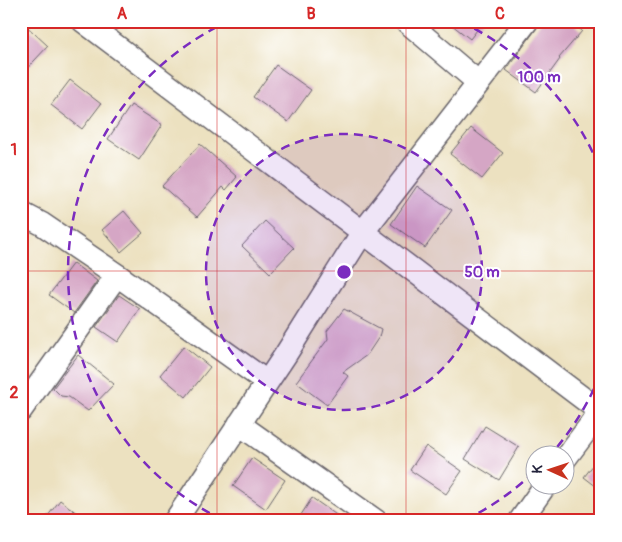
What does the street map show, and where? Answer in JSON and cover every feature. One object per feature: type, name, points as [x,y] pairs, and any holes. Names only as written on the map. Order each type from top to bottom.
[{"type":"street","points":[[83,21],[601,412],[574,447]]},
{"type":"street","points":[[406,21],[479,83]]},
{"type":"street","points":[[175,521],[268,382],[362,233],[527,21]]},
{"type":"street","points":[[21,213],[42,224],[268,382]]},
{"type":"street","points":[[21,410],[116,275]]},
{"type":"street","points":[[239,424],[376,521]]},
{"type":"street","points":[[520,521],[539,494]]},
{"type":"building","points":[[21,21],[48,46],[21,75]]},
{"type":"building","points":[[447,21],[484,21],[470,39]]},
{"type":"building","points":[[542,21],[571,21],[582,31],[559,58],[536,92],[506,70]]},
{"type":"building","points":[[276,65],[311,90],[288,122],[253,97]]},
{"type":"building","points":[[70,80],[101,104],[82,129],[51,105]]},
{"type":"building","points":[[131,105],[162,125],[139,160],[108,139]]},
{"type":"building","points":[[471,128],[503,153],[482,179],[450,154]]},
{"type":"building","points":[[200,144],[237,177],[226,190],[223,187],[197,217],[162,186]]},
{"type":"building","points":[[417,186],[452,210],[425,248],[391,224]]},
{"type":"building","points":[[124,211],[143,233],[121,252],[102,230]]},
{"type":"building","points":[[265,221],[294,248],[270,273],[242,246]]},
{"type":"building","points":[[73,263],[97,281],[74,313],[49,295]]},
{"type":"building","points":[[119,295],[140,309],[118,342],[96,327]]},
{"type":"building","points":[[344,309],[381,329],[379,337],[367,355],[343,372],[348,376],[327,405],[296,382],[328,339],[327,331]]},
{"type":"building","points":[[184,346],[210,367],[186,397],[160,375]]},
{"type":"building","points":[[78,355],[114,384],[88,411],[69,397],[61,396],[53,388]]},
{"type":"building","points":[[485,426],[519,447],[499,480],[465,459]]},
{"type":"building","points":[[426,446],[462,471],[446,494],[410,470]]},
{"type":"building","points":[[601,455],[601,490],[584,477]]},
{"type":"building","points":[[252,458],[285,480],[266,509],[233,486]]},
{"type":"building","points":[[312,498],[345,521],[297,521]]},
{"type":"building","points":[[60,500],[87,521],[44,521]]}]
